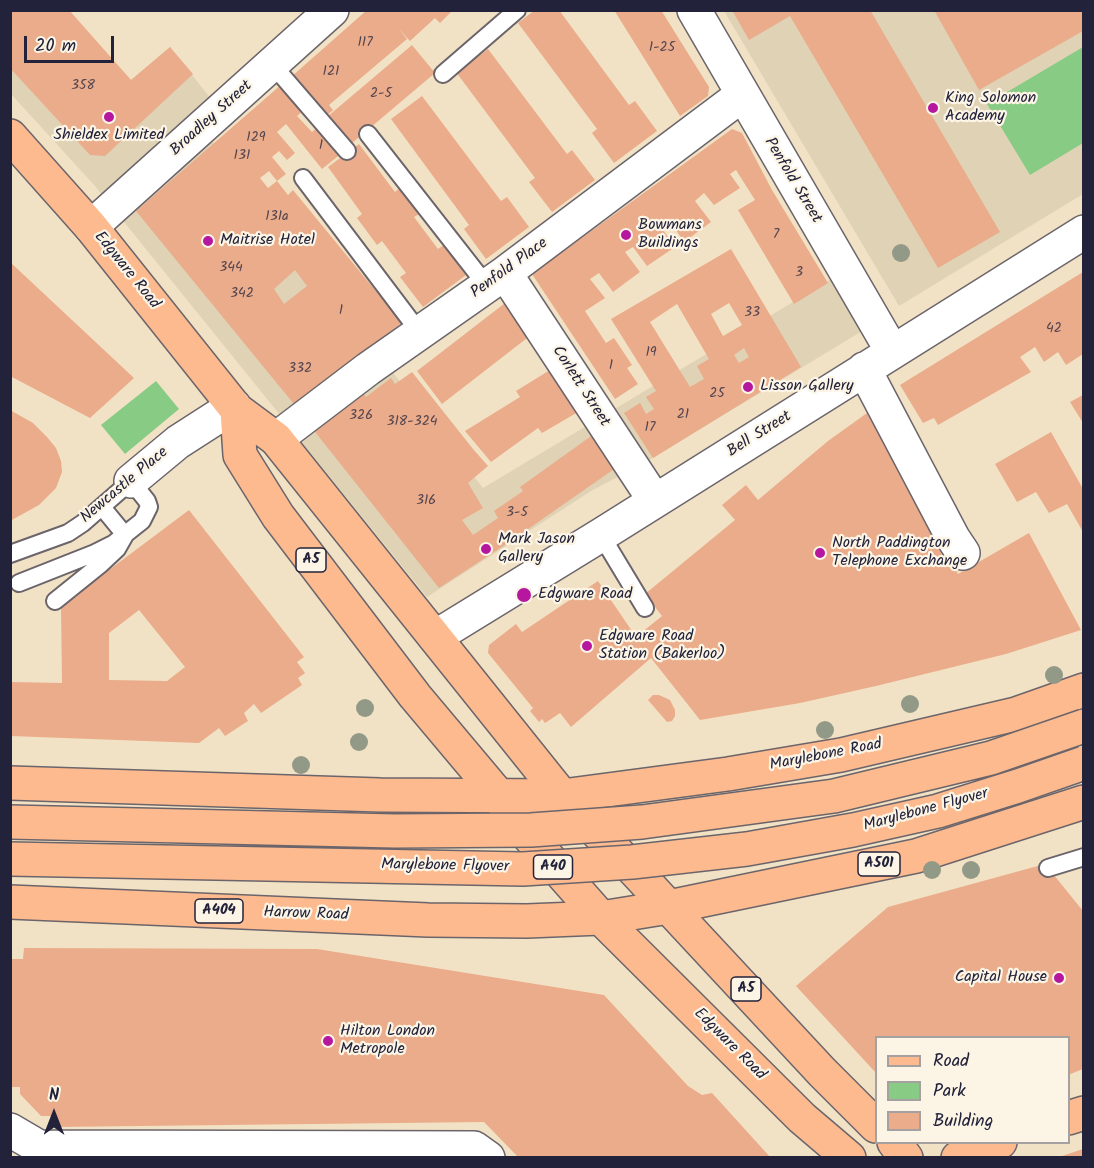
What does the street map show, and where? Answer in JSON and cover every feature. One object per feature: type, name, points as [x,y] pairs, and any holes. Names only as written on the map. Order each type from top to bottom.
[{"type":"main road","name":"Edgware Road","points":[[10,136],[91,227],[236,408],[276,439],[441,632],[562,796],[822,1072],[875,1125]]},
{"type":"main road","name":"Edgware Road","points":[[236,408],[240,455],[278,516],[415,696],[499,796],[512,817],[601,918],[802,1118],[849,1158]]},
{"type":"main road","name":"Marylebone Road","points":[[562,796],[728,774],[840,755],[1016,714],[1083,690]]},
{"type":"main road","name":"A40","points":[[10,822],[418,831],[531,830],[642,822],[834,796],[991,758],[1083,726]]},
{"type":"main road","name":"Marylebone Flyover","points":[[10,859],[524,868],[632,862],[747,849],[853,830],[938,811],[1083,763]]},
{"type":"main road","points":[[10,783],[380,795],[562,796]]},
{"type":"main road","name":"A501","points":[[601,918],[669,907],[916,856],[1083,802]]},
{"type":"main road","name":"Harrow Road","points":[[10,902],[428,920],[527,921],[601,918]]},
{"type":"main road","points":[[895,1144],[906,1158]]},
{"type":"main road","points":[[958,1158],[997,1144]]},
{"type":"street","name":"Broadley Street","points":[[91,227],[332,10]]},
{"type":"street","name":"Penfold Street","points":[[694,10],[892,351]]},
{"type":"street","name":"Penfold Place","points":[[276,439],[368,369],[496,280],[742,95]]},
{"type":"street","name":"Bell Street","points":[[441,632],[601,535],[1083,232]]},
{"type":"street","name":"Corlett Street","points":[[496,280],[655,501]]},
{"type":"street","points":[[864,369],[963,553]]},
{"type":"street","name":"Newcastle Place","points":[[131,481],[178,442],[236,408]]},
{"type":"street","points":[[10,1130],[39,1148],[474,1148],[488,1158]]},
{"type":"lane","points":[[443,74],[517,10]]},
{"type":"lane","points":[[272,64],[347,151]]},
{"type":"lane","points":[[368,134],[496,280]]},
{"type":"lane","points":[[303,178],[420,333]]},
{"type":"lane","points":[[19,583],[95,554],[142,521],[149,507],[131,481]]},
{"type":"lane","name":"Newcastle Place","points":[[10,554],[68,533],[131,481]]},
{"type":"lane","points":[[102,507],[125,535]]},
{"type":"lane","points":[[55,601],[117,549],[125,535]]},
{"type":"lane","points":[[601,535],[645,608]]},
{"type":"lane","points":[[1048,867],[1083,857]]},
{"type":"shaded area","points":[[11,11],[67,11],[131,80],[170,47],[226,118],[209,137],[483,488],[838,275],[867,328],[648,461],[591,491],[427,597],[95,186],[11,94]]},
{"type":"shaded area","name":"King Solomon Academy","points":[[724,11],[1083,11],[1083,194],[899,306]]},
{"type":"green space","points":[[1083,47],[1083,143],[1030,175],[987,104]]},
{"type":"green space","points":[[156,381],[179,409],[125,454],[101,425]]},
{"type":"building","points":[[10,10],[69,10],[131,80],[170,47],[193,74],[105,156],[90,155],[10,68]]},
{"type":"building","points":[[367,10],[453,10],[440,23],[435,18],[410,41],[398,28],[407,39],[329,105],[333,110],[325,117],[291,77]]},
{"type":"building","points":[[535,10],[559,10],[629,105],[635,101],[657,131],[614,163],[592,133],[597,129],[518,23]]},
{"type":"building","points":[[614,10],[661,10],[709,87],[708,96],[680,116]]},
{"type":"building","points":[[732,10],[870,10],[1000,232],[938,268],[790,16],[749,40]]},
{"type":"building","points":[[934,10],[1083,10],[1083,31],[979,90]]},
{"type":"building","points":[[412,45],[435,73],[351,144],[327,117]]},
{"type":"building","points":[[488,49],[567,154],[572,150],[595,180],[552,212],[529,182],[535,178],[456,72]]},
{"type":"building","points":[[282,84],[305,109],[297,116],[312,132],[320,125],[342,153],[322,169],[286,124],[277,132],[295,153],[287,160],[279,151],[272,157],[286,174],[277,181],[288,195],[293,190],[402,323],[337,372],[298,409],[136,211]],"holes":[[[269,171],[277,181],[268,188],[260,178]],[[295,270],[307,286],[284,304],[274,289]]]},
{"type":"building","points":[[422,96],[501,201],[507,197],[529,227],[486,259],[464,229],[469,225],[391,119]]},
{"type":"building","name":"Bowmans Buildings","points":[[732,129],[742,133],[772,190],[828,283],[794,304],[738,210],[755,200],[736,170],[730,174],[740,188],[714,205],[704,193],[695,201],[711,222],[684,242],[670,221],[661,227],[675,247],[647,266],[633,247],[625,252],[640,272],[613,292],[599,273],[590,279],[605,298],[585,311],[606,343],[614,338],[632,365],[627,368],[638,384],[615,399],[532,274]]},
{"type":"building","points":[[359,144],[395,192],[400,188],[419,214],[414,217],[438,249],[444,245],[466,275],[423,307],[400,277],[406,273],[382,241],[377,245],[357,218],[362,214],[328,167]]},
{"type":"building","points":[[731,249],[801,367],[653,458],[624,413],[640,403],[646,414],[654,409],[646,397],[656,391],[611,319]],"holes":[[[729,303],[742,325],[723,336],[711,314]],[[677,304],[709,359],[697,366],[704,379],[690,387],[650,322]],[[744,348],[749,357],[739,363],[734,355]]]},
{"type":"building","points":[[10,262],[134,378],[90,418],[10,376]]},
{"type":"building","points":[[1083,272],[1083,354],[1066,365],[1058,352],[1044,362],[1035,347],[1020,357],[1031,372],[938,425],[934,418],[923,423],[900,385]]},
{"type":"building","points":[[505,303],[531,335],[442,404],[417,371]]},
{"type":"building","points":[[550,370],[578,412],[542,433],[538,428],[491,462],[465,431],[520,397],[516,391]]},
{"type":"building","points":[[412,372],[488,466],[468,483],[483,508],[462,520],[473,535],[498,518],[494,511],[523,491],[520,487],[594,434],[617,467],[439,588],[308,423],[357,385],[366,397],[391,378],[395,384]]},
{"type":"building","points":[[1083,395],[1083,423],[1070,402]]},
{"type":"building","points":[[10,410],[33,423],[47,437],[56,448],[62,472],[56,488],[39,505],[10,521]]},
{"type":"building","name":"North Paddington Telephone Exchange","points":[[867,413],[958,574],[1029,533],[1081,630],[1006,654],[876,686],[800,703],[700,720],[651,658],[571,727],[560,713],[545,723],[542,719],[539,722],[530,711],[533,708],[488,653],[489,645],[516,624],[522,632],[598,581],[636,637],[662,616],[645,594],[735,520],[722,505],[746,485],[758,500],[828,441]]},
{"type":"building","points":[[1051,432],[1083,489],[1083,532],[1067,504],[1049,513],[1036,492],[1017,502],[995,464]]},
{"type":"building","points":[[189,510],[304,657],[297,662],[305,673],[298,678],[302,685],[261,713],[254,704],[244,713],[248,721],[225,736],[219,728],[199,743],[10,736],[10,682],[62,683],[61,606]],"holes":[[[139,610],[185,667],[167,681],[109,680],[109,633]]]},
{"type":"building","points":[[653,695],[670,700],[675,710],[672,721],[667,722],[648,700]]},
{"type":"building","points":[[1045,864],[1083,911],[1083,1069],[1070,1074],[1070,1036],[875,1036],[875,1072],[796,986],[888,907]]},
{"type":"building","name":"Hilton London Metropole","points":[[24,948],[317,949],[604,995],[688,1086],[702,1095],[712,1093],[771,1158],[519,1158],[484,1122],[54,1127],[54,1116],[41,1116],[20,1094],[20,1087],[10,1087],[10,959],[23,959]]},
{"type":"building","points":[[1083,1149],[1083,1158],[1059,1158],[1059,1157]]},
{"type":"place","name":"King Solomon Academy","points":[[933,108]]},
{"type":"place","name":"Shieldex Limited","points":[[109,117]]},
{"type":"place","name":"Bowmans Buildings","points":[[626,235]]},
{"type":"place","name":"Maitrise Hotel","points":[[208,241]]},
{"type":"place","name":"Lisson Gallery","points":[[748,387]]},
{"type":"place","name":"Mark Jason Gallery","points":[[486,549]]},
{"type":"place","name":"North Paddington Telephone Exchange","points":[[820,553]]},
{"type":"place","name":"Edgware Road","points":[[524,595]]},
{"type":"place","name":"Edgware Road Station (Bakerloo)","points":[[587,646]]},
{"type":"place","name":"Capital House","points":[[1059,978]]},
{"type":"place","name":"Hilton London Metropole","points":[[328,1041]]}]
